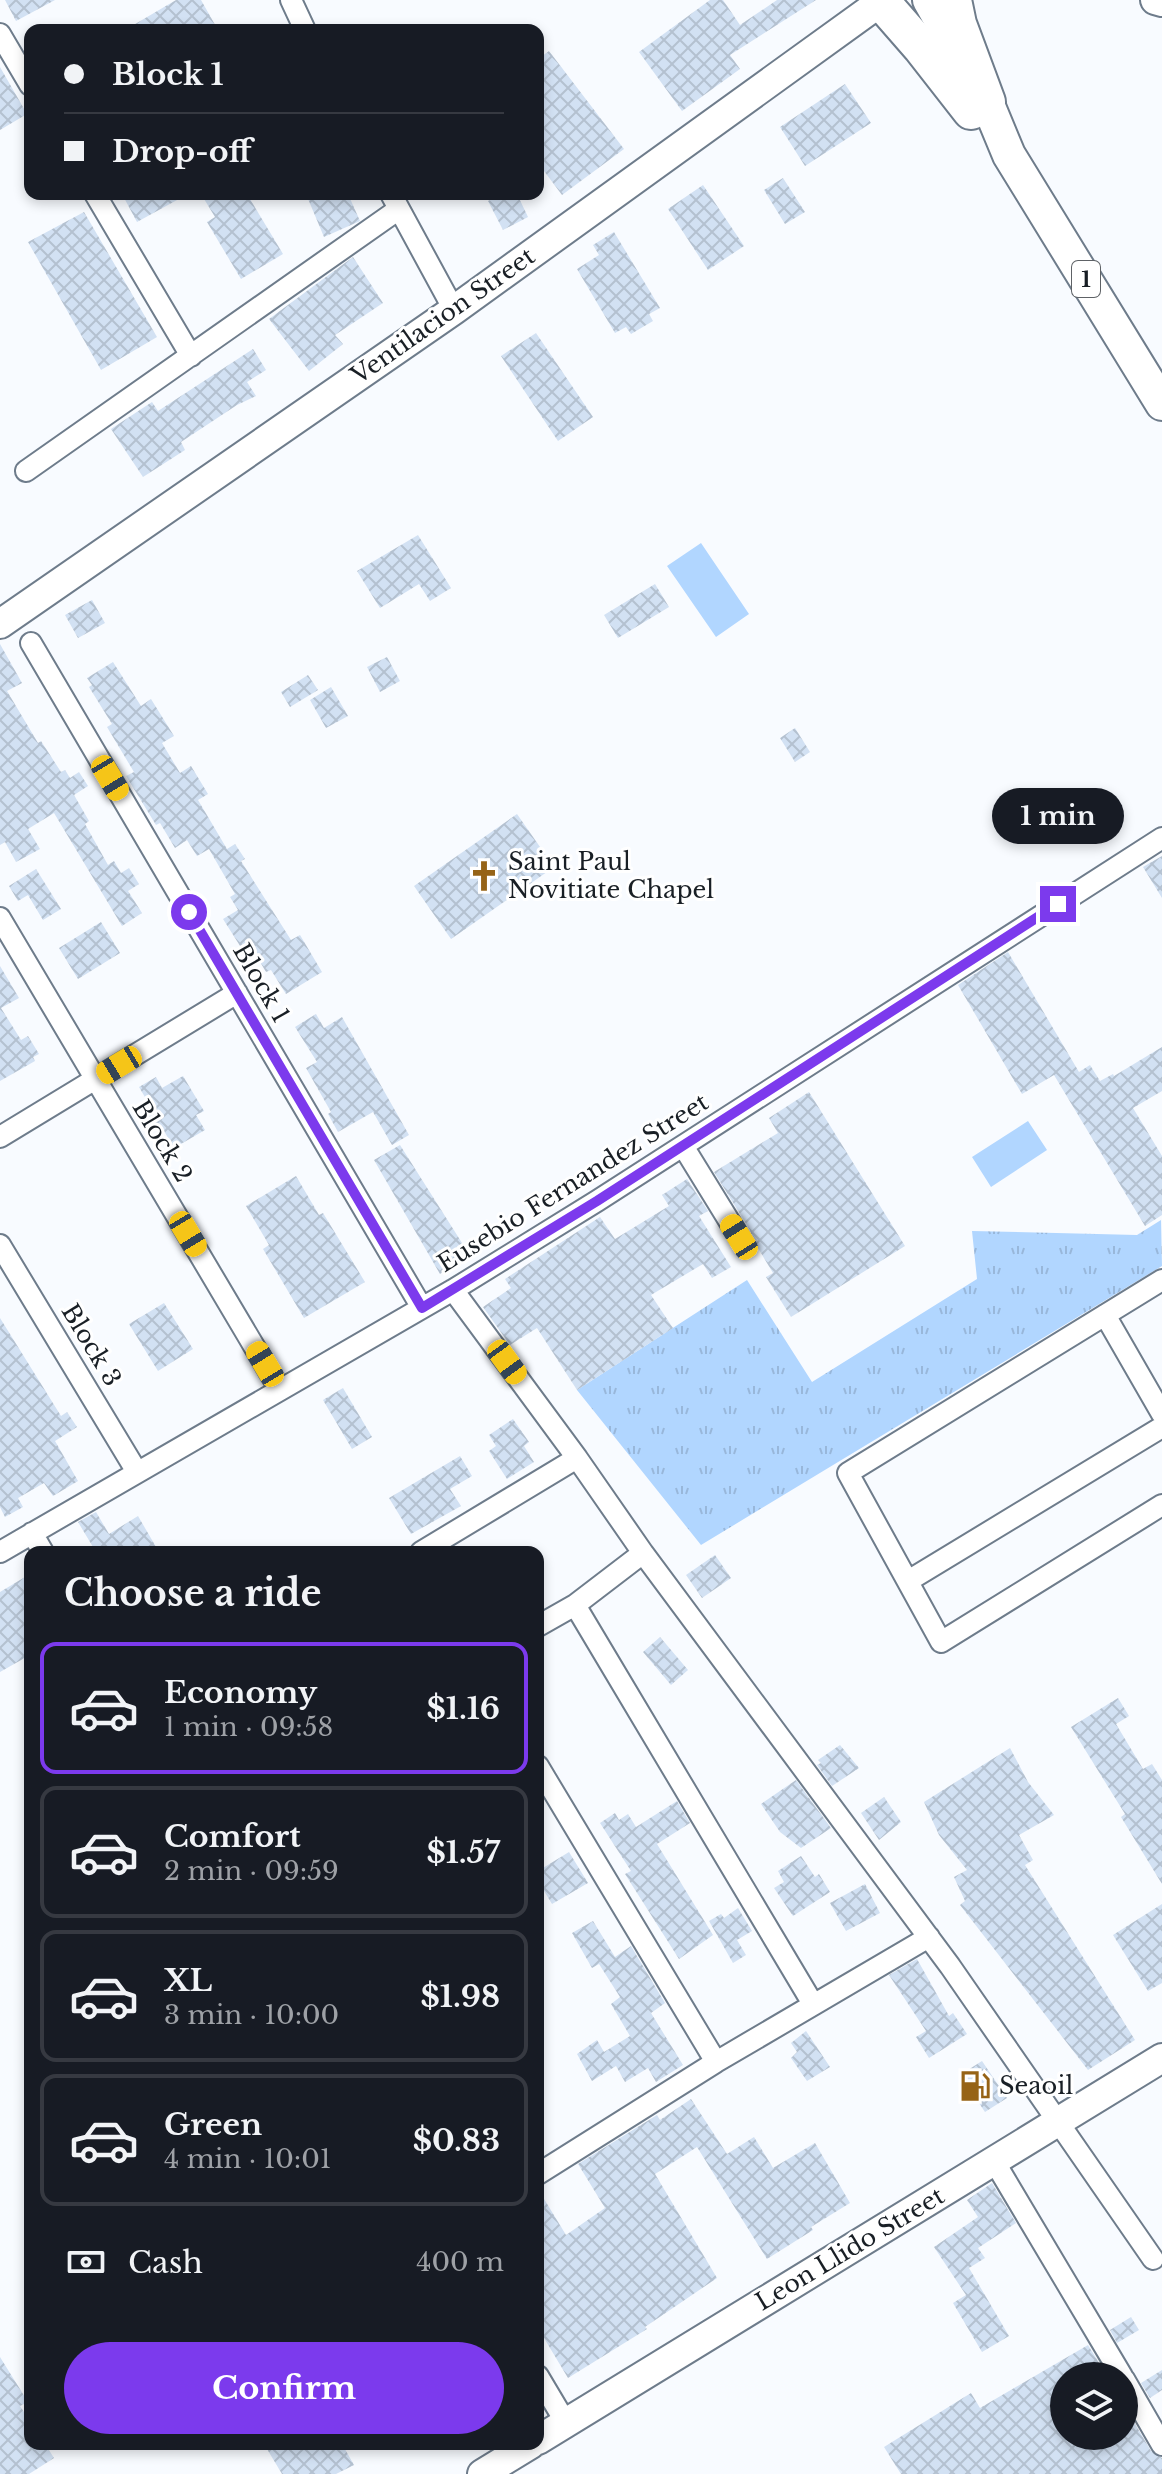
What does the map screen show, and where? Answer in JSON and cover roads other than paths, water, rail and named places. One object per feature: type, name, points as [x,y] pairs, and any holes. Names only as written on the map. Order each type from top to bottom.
[{"type":"highway","points":[[889,0],[979,106]]},
{"type":"highway","points":[[953,0],[979,106]]},
{"type":"main road","name":"1","points":[[929,0],[979,106],[1162,404]]},
{"type":"street","points":[[291,0],[302,24]]},
{"type":"street","name":"Ventilacion Street","points":[[0,624],[454,310],[889,0]]},
{"type":"street","points":[[1155,0],[1162,2]]},
{"type":"street","points":[[0,34],[24,75]]},
{"type":"street","points":[[99,200],[191,356]]},
{"type":"street","points":[[26,471],[191,356],[395,201],[454,310]]},
{"type":"street","name":"Block 1","points":[[31,643],[422,1308]]},
{"type":"street","name":"Eusebio Fernandez Street","points":[[0,1552],[453,1290],[1162,838]]},
{"type":"street","name":"Block 2","points":[[0,918],[280,1390]]},
{"type":"street","points":[[0,1137],[237,993]]},
{"type":"street","points":[[683,1146],[739,1237]]},
{"type":"street","name":"Block 3","points":[[0,1245],[137,1472]]},
{"type":"street","points":[[1162,1280],[848,1473],[941,1642],[1162,1505]]},
{"type":"street","points":[[453,1290],[643,1553],[929,1937],[1153,2259]]},
{"type":"street","points":[[1105,1315],[1162,1414]]},
{"type":"street","points":[[908,1581],[1162,1427]]},
{"type":"street","points":[[431,1546],[577,1458]]},
{"type":"street","points":[[32,1533],[40,1546]]},
{"type":"street","points":[[544,1623],[575,1605],[643,1553]]},
{"type":"street","points":[[575,1605],[813,2004]]},
{"type":"street","points":[[544,1776],[716,2062]]},
{"type":"street","points":[[544,2170],[716,2062],[929,1937]]},
{"type":"street","name":"Leon Llido Street","points":[[544,2436],[1162,2058]]},
{"type":"street","points":[[994,2161],[1113,2362]]},
{"type":"street","points":[[544,2386],[566,2423]]},
{"type":"street","points":[[1138,2404],[1162,2445]]},
{"type":"street","points":[[482,2474],[521,2450]]},
{"type":"place","name":"Saint Paul Novitiate Chapel","points":[[484,876]]},
{"type":"place","name":"Seaoil","points":[[975,2086]]}]
